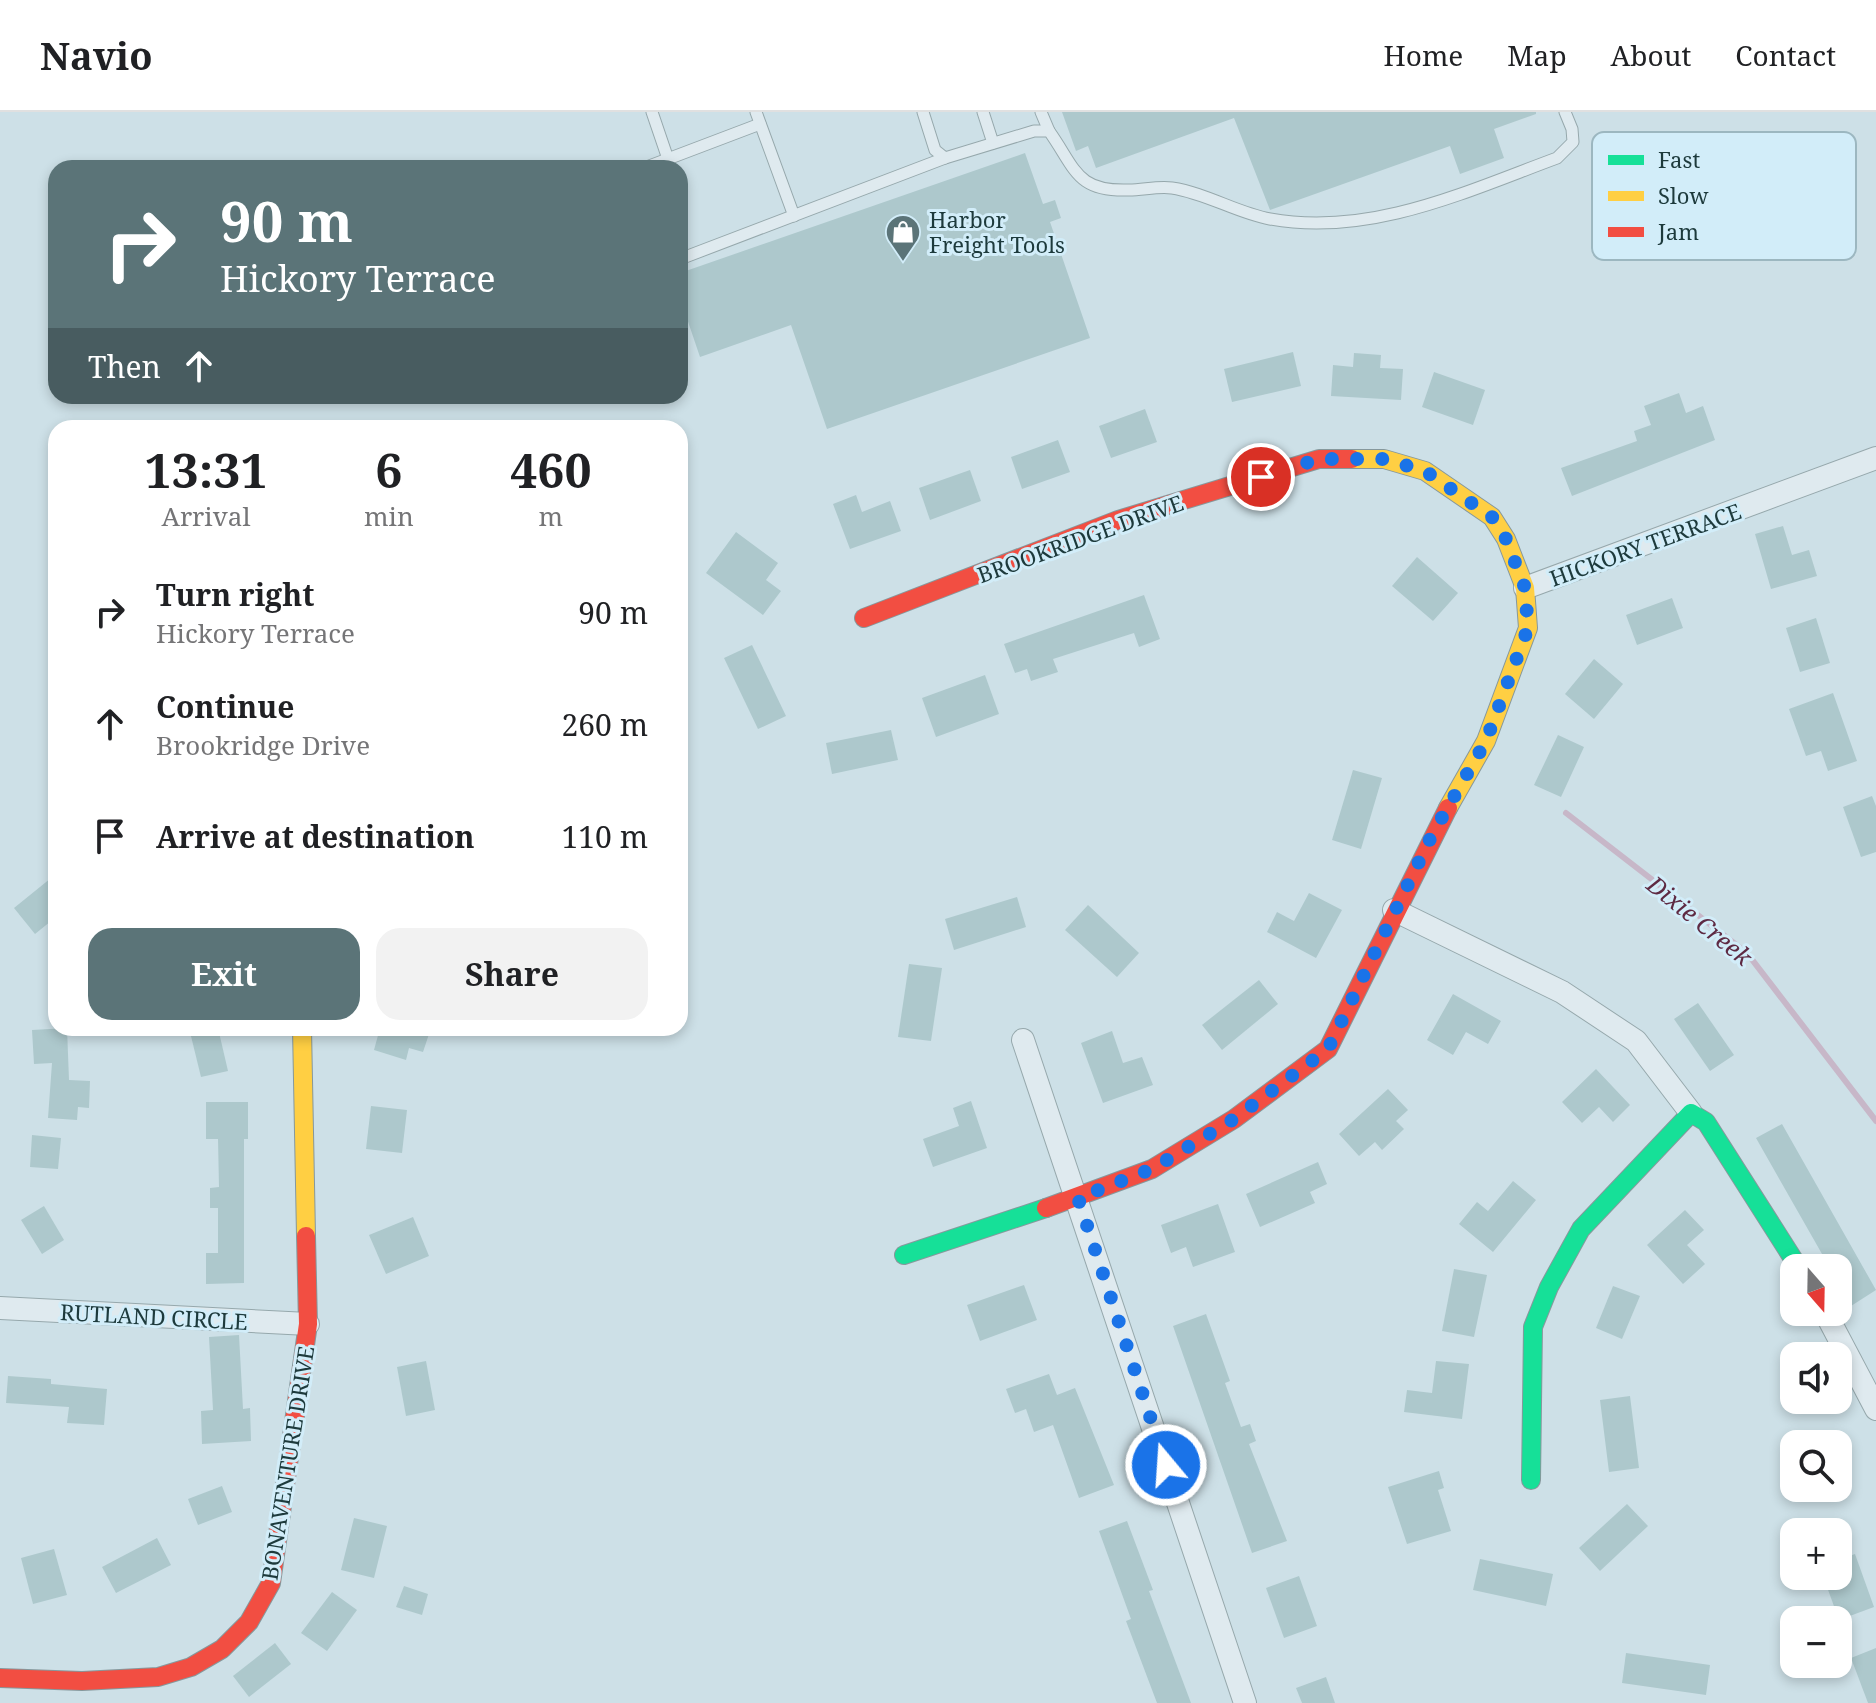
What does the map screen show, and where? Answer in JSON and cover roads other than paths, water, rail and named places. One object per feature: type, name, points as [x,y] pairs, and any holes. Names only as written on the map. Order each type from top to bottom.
[{"type":"street","name":"HICKORY TERRACE","points":[[904,1255],[1078,1198],[1152,1169],[1246,1110],[1328,1049],[1394,910],[1486,741],[1528,628],[1525,588],[1876,458]]},
{"type":"street","name":"BROOKRIDGE DRIVE","points":[[864,618],[1118,520],[1319,459],[1384,459],[1425,471],[1461,493],[1492,517],[1506,539],[1525,588]]},
{"type":"street","points":[[1394,910],[1562,992],[1636,1041],[1691,1113],[1706,1122],[1790,1254]]},
{"type":"street","name":"BONAVENTURE DRIVE","points":[[0,1678],[145,1682],[203,1667],[236,1641],[258,1616],[271,1583],[308,1324],[302,1036]]},
{"type":"street","points":[[1023,1040],[1245,1703]]},
{"type":"street","points":[[1531,1480],[1533,1327],[1549,1287],[1581,1229],[1691,1113]]},
{"type":"street","name":"RUTLAND CIRCLE","points":[[0,1308],[308,1324]]},
{"type":"street","points":[[1832,1326],[1876,1409]]},
{"type":"lane","points":[[756,112],[794,216]]},
{"type":"lane","points":[[923,112],[935,150],[945,158]]},
{"type":"lane","points":[[983,112],[993,143]]},
{"type":"lane","points":[[1041,112],[1049,131],[1081,179],[1098,189],[1171,187],[1227,203],[1267,219],[1299,222],[1408,213],[1557,158],[1573,142],[1565,112]]},
{"type":"lane","points":[[654,113],[668,159],[760,124]]},
{"type":"lane","points":[[688,256],[945,158],[1034,131],[1049,131]]},
{"type":"waterway","name":"Dixie Creek","points":[[1566,813],[1747,953],[1876,1121]]},
{"type":"place","name":"Harbor Freight Tools","points":[[903,263]]}]
